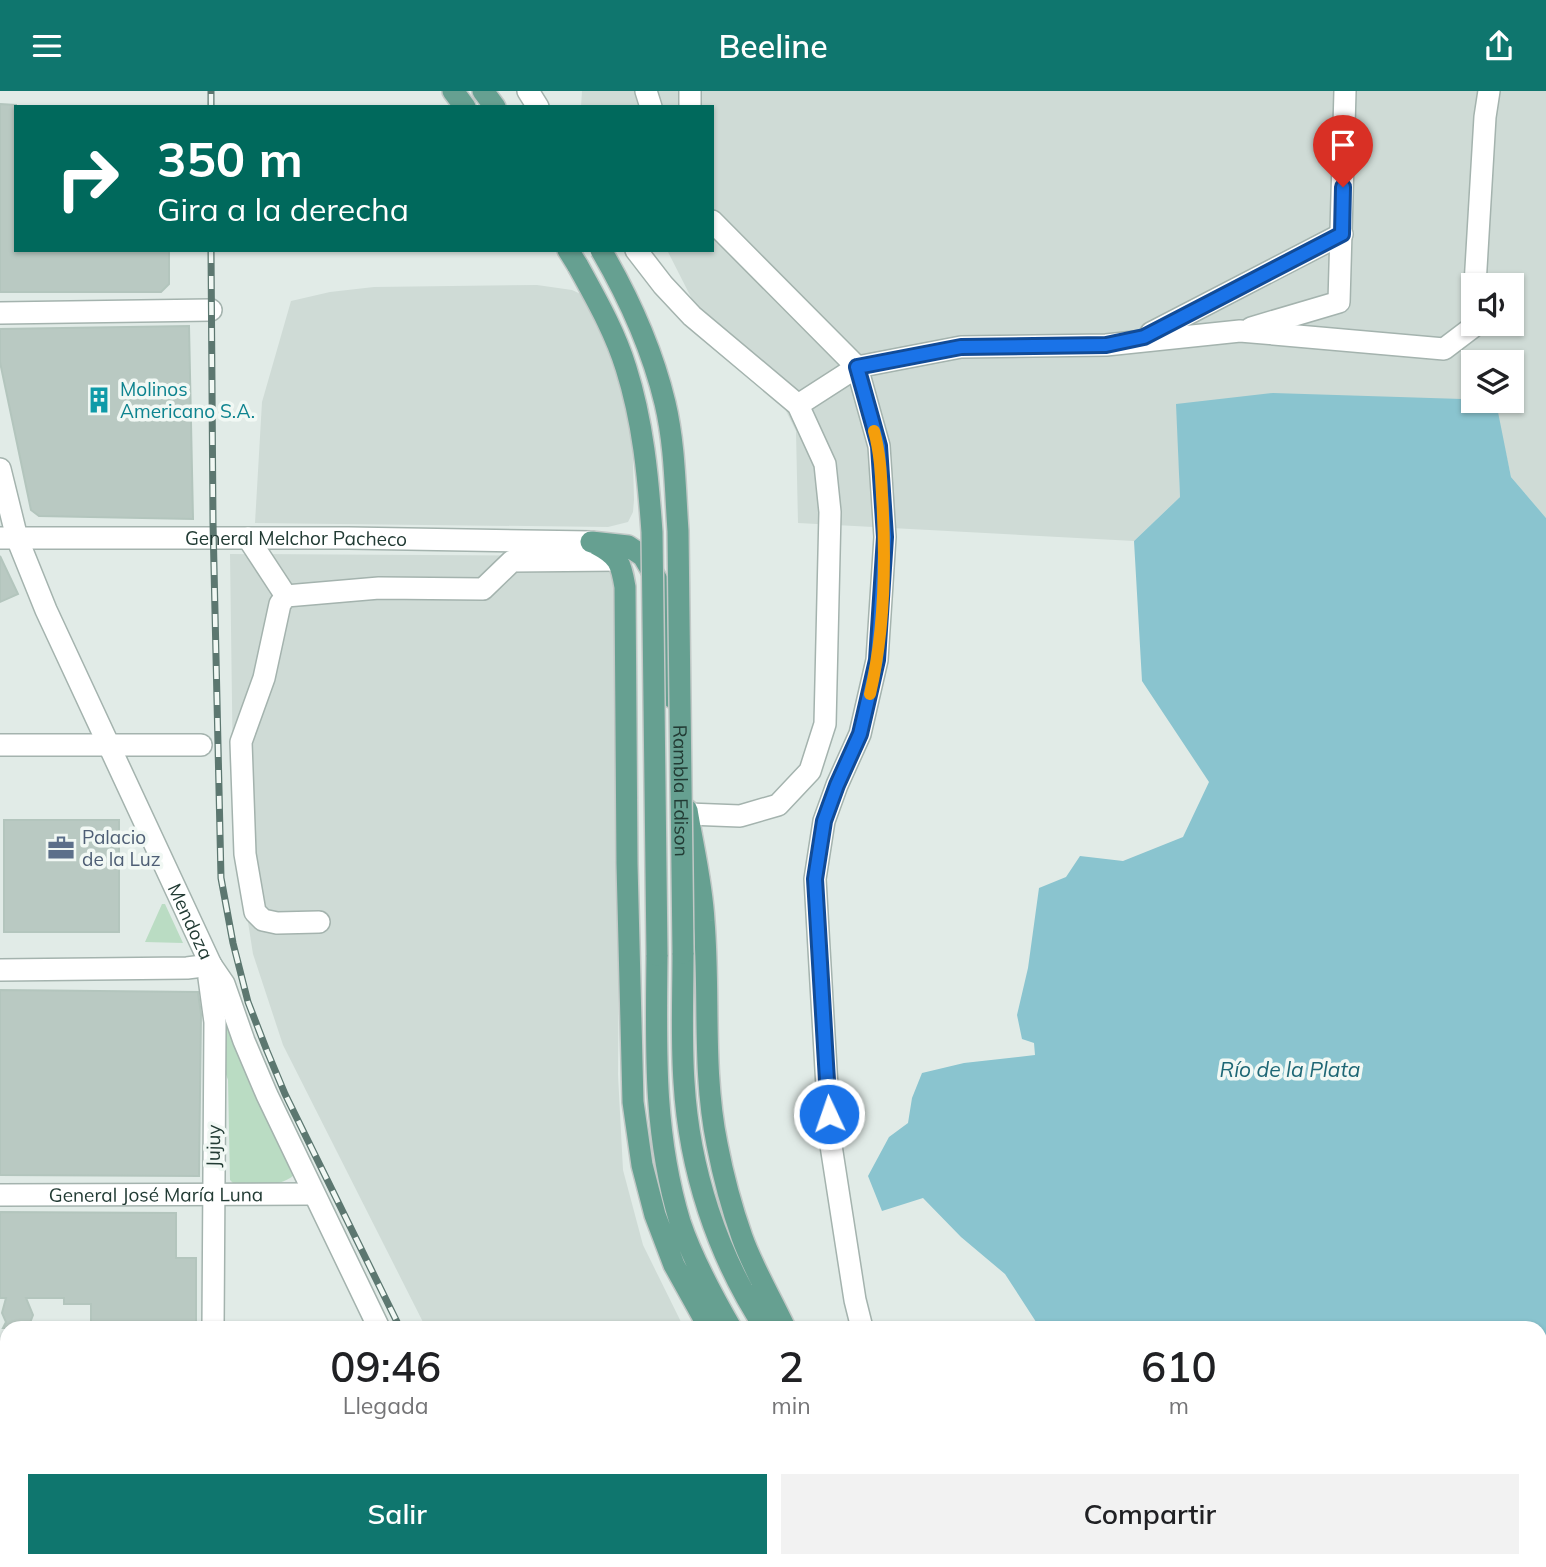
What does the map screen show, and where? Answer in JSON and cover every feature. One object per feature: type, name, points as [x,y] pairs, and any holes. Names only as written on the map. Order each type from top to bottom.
[{"type":"main road","name":"Rambla Edison","points":[[602,252],[617,278],[650,353],[665,404],[674,464],[678,531],[684,1083],[696,1161],[724,1254],[743,1294],[760,1321]]},
{"type":"main road","name":"Rambla Edison","points":[[573,258],[610,329],[626,367],[638,412],[647,465],[652,532],[656,1085],[660,1128],[673,1195],[685,1234],[727,1321]]},
{"type":"main road","points":[[591,542],[612,553],[621,566],[625,587],[627,864],[633,1102],[642,1165],[655,1215],[674,1265],[705,1321]]},
{"type":"main road","points":[[591,542],[628,546],[643,556],[657,580],[688,814],[701,879],[705,1036],[716,1142],[743,1239],[782,1321]]},
{"type":"street","points":[[799,405],[857,367],[961,347],[1106,345],[1240,331],[1339,302],[1345,91]]},
{"type":"street","points":[[1476,273],[1489,91]]},
{"type":"street","points":[[714,223],[857,367],[879,446],[885,537],[877,660],[860,734],[824,821],[815,879],[831,1139],[860,1321]]},
{"type":"street","points":[[1106,345],[1144,337],[1342,234]]},
{"type":"street","points":[[638,252],[692,316],[799,405],[824,464],[830,512],[825,724],[810,771],[778,805],[740,816],[688,814]]},
{"type":"street","points":[[0,313],[211,310]]},
{"type":"street","points":[[1240,331],[1444,349],[1461,336]]},
{"type":"street","name":"Mendoza","points":[[0,469],[9,538],[46,610],[211,965],[224,984],[249,1052],[313,1194],[376,1321]]},
{"type":"street","name":"General Melchor Pacheco","points":[[9,538],[591,542]]},
{"type":"street","points":[[248,538],[286,596]]},
{"type":"street","points":[[319,922],[263,920],[255,912],[245,854],[241,742],[264,678],[280,604],[286,596],[379,588],[483,589],[512,561],[618,561]]},
{"type":"street","points":[[0,745],[201,745]]},
{"type":"street","points":[[810,771],[837,785]]},
{"type":"street","points":[[0,970],[187,968],[211,965]]},
{"type":"street","name":"Jujuy","points":[[211,965],[209,978],[215,1022],[213,1321]]},
{"type":"street","name":"General José María Luna","points":[[0,1195],[313,1194]]},
{"type":"shaded area","points":[[582,91],[1546,91],[1546,518],[1511,477],[1497,413],[1524,413],[1524,350],[1461,350],[1461,411],[1177,404],[1180,497],[1134,541],[798,523],[796,431],[763,365],[699,313],[668,252],[714,252],[714,105],[581,105]]},
{"type":"shaded area","points":[[537,285],[572,290],[585,296],[602,313],[632,428],[634,500],[633,512],[628,522],[608,527],[255,523],[262,402],[291,301],[330,292],[374,287]]},
{"type":"shaded area","points":[[230,554],[622,556],[618,1075],[623,1170],[643,1245],[681,1321],[422,1321],[283,1045],[253,954],[240,871],[233,775]]},
{"type":"green space","points":[[162,904],[165,904],[183,943],[145,942]]},
{"type":"green space","points":[[222,1020],[228,1024],[294,1175],[281,1182],[257,1185],[233,1183],[230,1180],[228,1080],[222,1063]]},
{"type":"water","name":"Río de la Plata","points":[[1273,393],[1461,399],[1461,413],[1498,413],[1511,477],[1546,518],[1546,1321],[1035,1321],[1005,1274],[961,1237],[923,1198],[882,1211],[868,1176],[889,1137],[908,1123],[912,1098],[922,1073],[964,1063],[1035,1055],[1034,1043],[1022,1039],[1017,1015],[1028,968],[1039,888],[1066,877],[1080,856],[1123,861],[1183,837],[1209,782],[1142,681],[1134,541],[1180,497],[1176,404]]},
{"type":"building","points":[[0,104],[16,105],[14,252],[169,252],[169,284],[161,292],[0,292]]},
{"type":"building","name":"Molinos Americano S.A.","points":[[189,326],[193,519],[39,516],[31,510],[0,362],[0,329]]},
{"type":"building","points":[[0,556],[18,594],[0,602]]},
{"type":"building","name":"Palacio de la Luz","points":[[4,820],[119,820],[119,932],[4,932]]},
{"type":"building","points":[[0,990],[198,992],[201,1014],[199,1176],[0,1175]]},
{"type":"building","points":[[0,1212],[176,1213],[176,1258],[196,1258],[196,1321],[91,1321],[91,1304],[64,1304],[64,1298],[26,1298],[33,1315],[31,1321],[6,1321],[2,1313],[6,1298],[0,1298]]},
{"type":"railway","points":[[211,91],[211,105]]},
{"type":"railway","points":[[211,252],[213,523],[221,878],[233,943],[248,1002],[267,1051],[285,1094],[397,1321]]},
{"type":"slow traffic","points":[[870,694],[877,660],[885,537],[879,446],[874,431]]},
{"type":"place","name":"Molinos Americano S.A.","points":[[99,400]]},
{"type":"place","name":"Palacio de la Luz","points":[[61,848]]},
{"type":"route","points":[[829,1114],[815,879],[824,821],[860,734],[877,660],[885,537],[879,446],[857,367],[961,347],[1106,345],[1144,337],[1342,234],[1343,187]]}]
